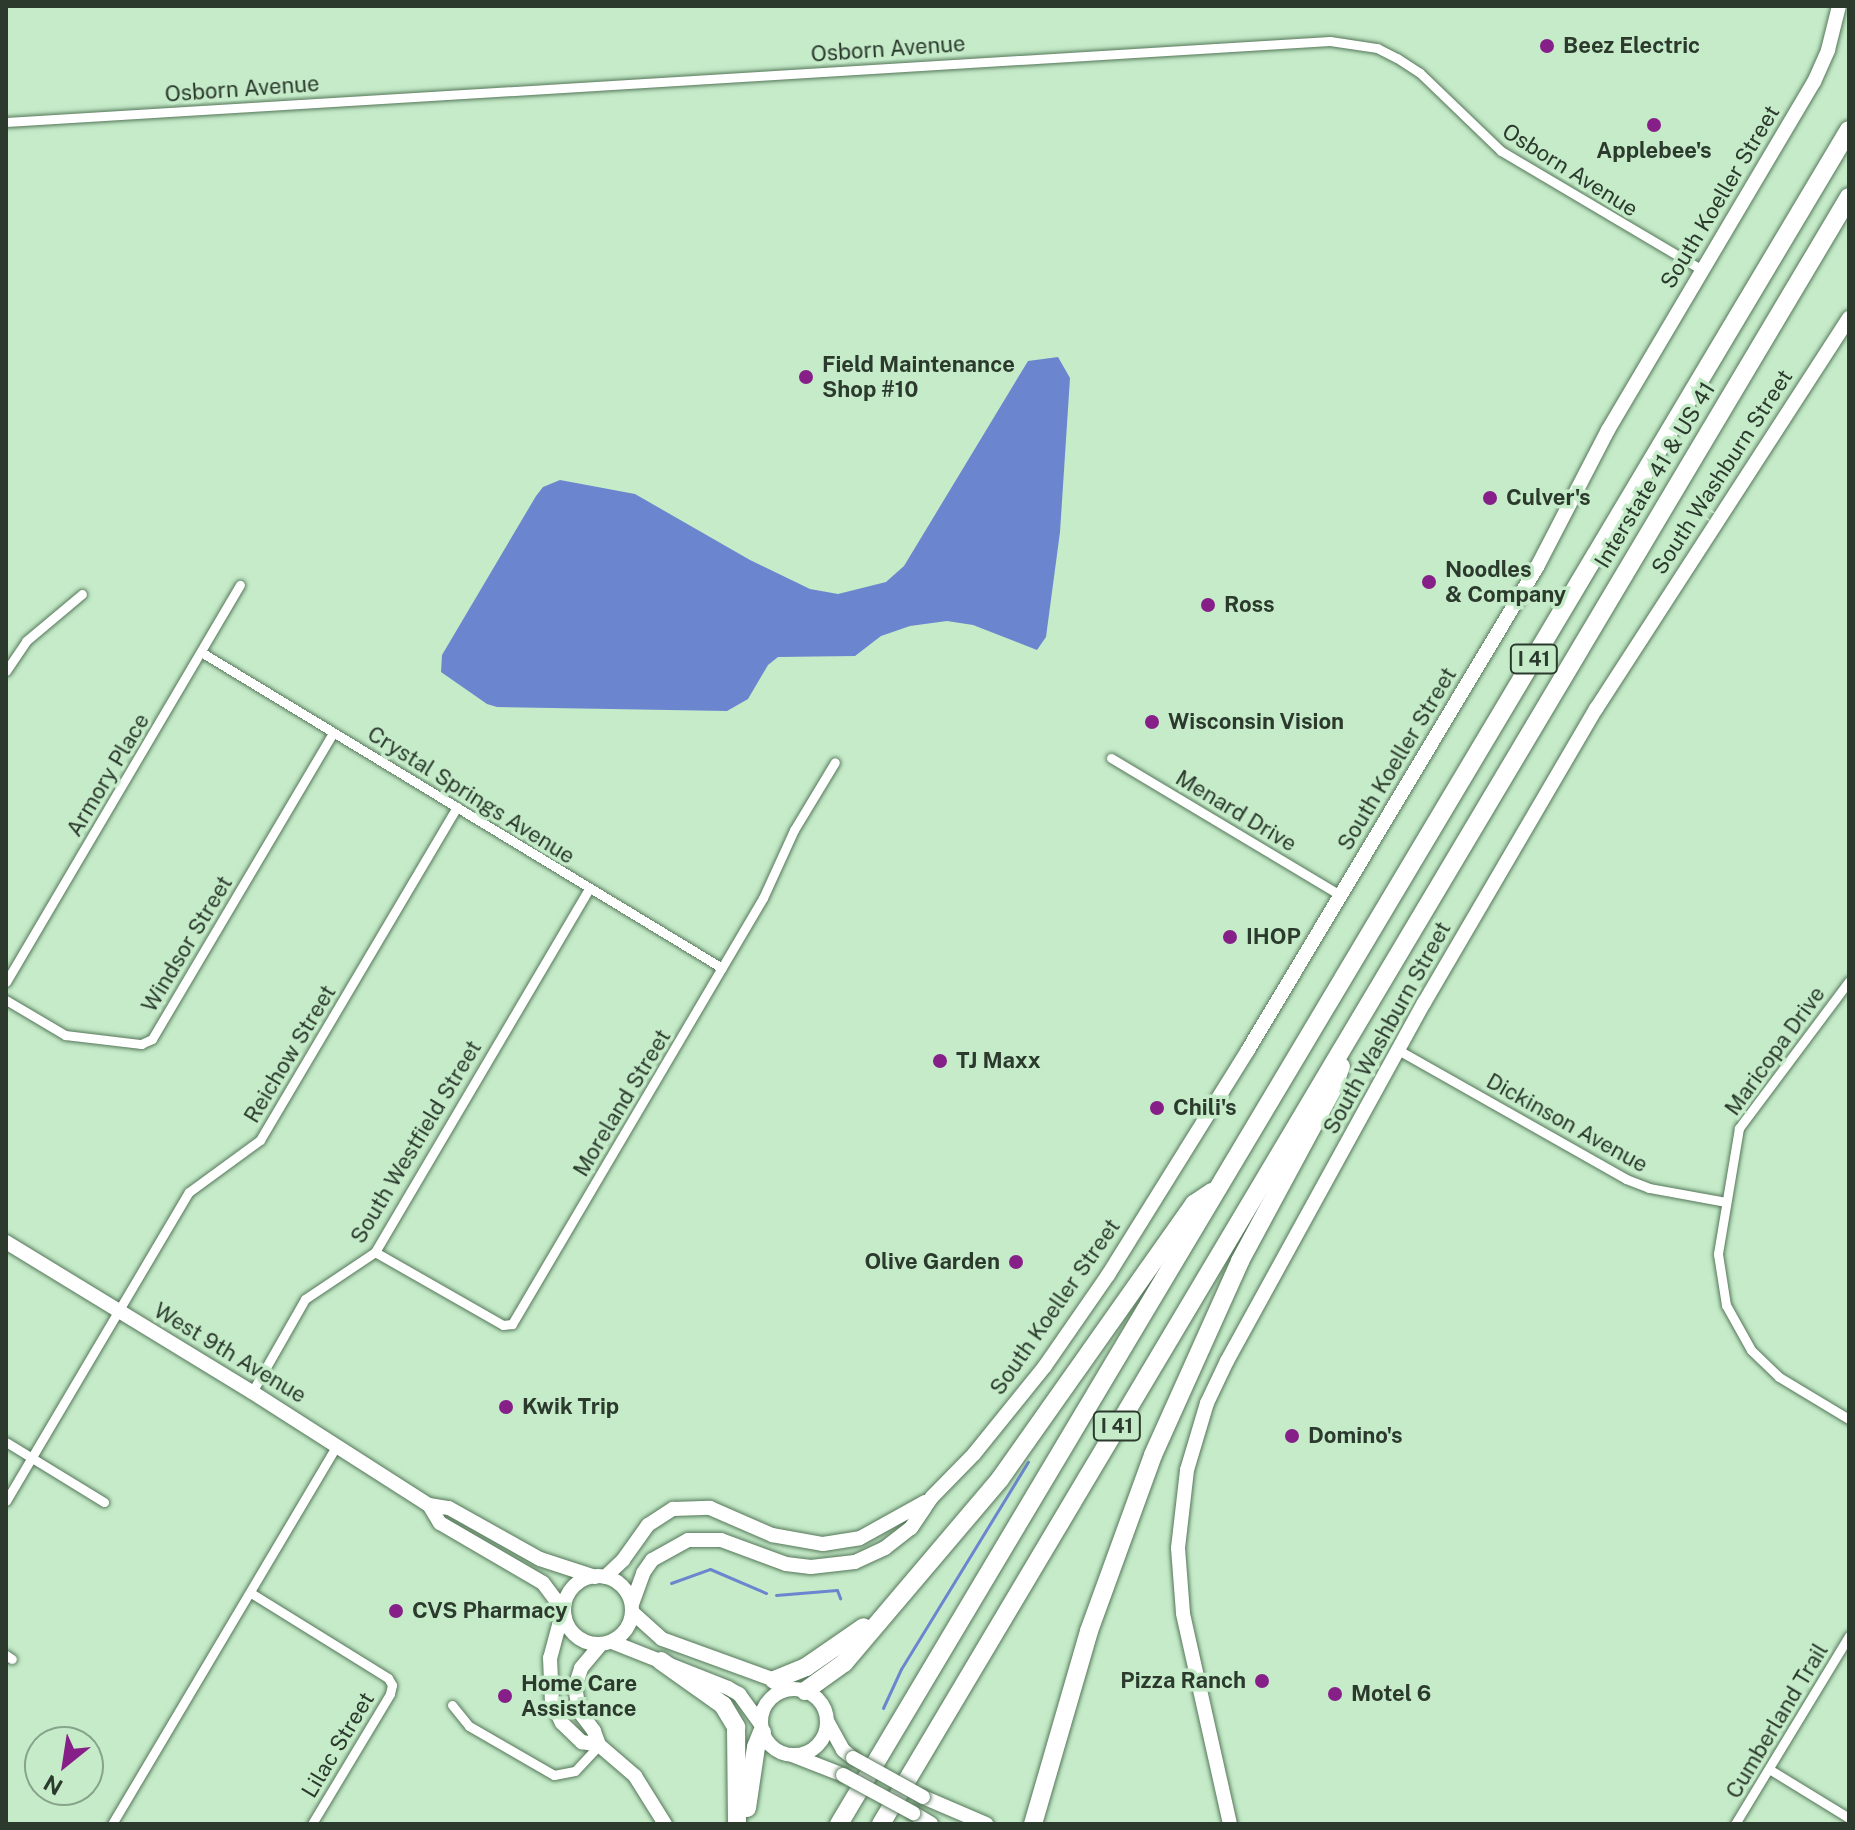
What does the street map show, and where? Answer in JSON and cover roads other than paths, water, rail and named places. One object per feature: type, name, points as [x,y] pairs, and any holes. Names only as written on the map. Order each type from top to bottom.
[{"type":"highway","name":"I 41","points":[[839,1824],[1849,130]]},
{"type":"highway","name":"Interstate 41 & US 41","points":[[1353,1029],[1849,197]]},
{"type":"highway","name":"I 41","points":[[881,1824],[1353,1029]]},
{"type":"highway","points":[[1033,1824],[1089,1631],[1164,1428],[1240,1261],[1333,1088],[1353,1029]]},
{"type":"highway","points":[[800,1690],[844,1663],[1000,1479],[1194,1204],[1218,1189]]},
{"type":"highway","points":[[774,1680],[806,1667],[883,1614]]},
{"type":"highway","points":[[661,1661],[723,1705],[736,1727],[737,1824]]},
{"type":"highway","points":[[745,1824],[761,1728]]},
{"type":"street","name":"South Koeller Street","points":[[632,1608],[643,1573],[652,1560],[681,1542],[713,1538],[798,1566],[839,1565],[871,1556],[899,1540],[911,1528],[932,1497],[1013,1407],[1079,1319],[1342,896],[1537,567],[1608,430],[1814,82],[1828,50],[1839,6]]},
{"type":"street","name":"Osborn Avenue","points":[[6,122],[1330,41],[1377,48],[1397,58],[1420,73],[1501,151],[1702,270]]},
{"type":"street","name":"South Washburn Street","points":[[1230,1824],[1183,1613],[1178,1548],[1187,1470],[1195,1437],[1227,1361],[1596,709],[1849,318]]},
{"type":"street","name":"Armory Place","points":[[6,982],[240,585]]},
{"type":"street","points":[[6,671],[18,651],[82,594]]},
{"type":"street","points":[[6,643],[18,651]]},
{"type":"street","name":"Crystal Springs Avenue","points":[[201,652],[722,968]]},
{"type":"street","name":"Windsor Street","points":[[6,1000],[65,1035],[141,1044],[152,1039],[333,733]]},
{"type":"street","name":"Menard Drive","points":[[1111,758],[1342,896]]},
{"type":"street","name":"Moreland Street","points":[[375,1252],[503,1325],[512,1324],[771,885],[794,830],[835,762]]},
{"type":"street","name":"Reichow Street","points":[[6,1501],[194,1185],[260,1140],[457,807]]},
{"type":"street","name":"South Westfield Street","points":[[252,1392],[305,1299],[375,1252],[589,889]]},
{"type":"street","name":"Maricopa Drive","points":[[1849,981],[1747,1113],[1734,1143],[1718,1267],[1726,1305],[1736,1329],[1769,1369],[1849,1419]]},
{"type":"street","name":"Dickinson Avenue","points":[[1400,1051],[1626,1179],[1649,1188],[1726,1202]]},
{"type":"street","name":"West 9th Avenue","points":[[6,1242],[252,1392],[429,1505],[449,1508],[540,1559],[600,1577]]},
{"type":"street","points":[[6,1442],[104,1502]]},
{"type":"street","points":[[112,1824],[337,1445]]},
{"type":"street","name":"South Koeller Street","points":[[600,1577],[623,1560],[648,1525],[673,1509],[710,1508],[772,1535],[823,1544],[876,1532],[932,1497]]},
{"type":"street","name":"West 9th Avenue","points":[[429,1505],[440,1523],[543,1583],[565,1614]]},
{"type":"street","points":[[599,1745],[582,1742],[570,1732],[552,1702],[550,1658],[573,1588],[600,1577],[623,1587],[632,1608],[662,1639],[800,1690],[820,1702],[843,1750],[853,1758],[923,1797],[986,1824]]},
{"type":"street","name":"Lilac Street","points":[[251,1593],[388,1678],[392,1685],[390,1694],[312,1824]]},
{"type":"street","points":[[632,1608],[626,1630],[606,1643],[581,1668],[575,1687],[579,1711],[594,1731],[599,1745],[642,1784],[665,1824]]},
{"type":"street","points":[[565,1614],[578,1638],[606,1643],[661,1661],[739,1694],[774,1748],[843,1775],[931,1824]]},
{"type":"street","name":"Cumberland Trail","points":[[1735,1824],[1849,1636]]},
{"type":"street","points":[[761,1728],[762,1712],[774,1695],[800,1690]]},
{"type":"street","points":[[452,1705],[469,1726],[549,1773],[560,1776],[575,1771],[599,1745]]},
{"type":"street","points":[[792,1755],[817,1745],[827,1721]]},
{"type":"street","points":[[1769,1769],[1849,1818]]},
{"type":"water","points":[[1058,357],[1070,378],[1060,532],[1046,637],[1037,650],[973,625],[947,621],[910,626],[881,636],[855,656],[778,657],[768,665],[748,699],[727,711],[497,707],[487,704],[441,672],[442,655],[536,496],[543,487],[560,480],[635,494],[750,560],[810,589],[838,594],[886,582],[904,566],[1028,361]]},
{"type":"waterway","points":[[883,1708],[901,1669],[1028,1462]]},
{"type":"waterway","points":[[671,1583],[710,1569],[766,1593]]},
{"type":"waterway","points":[[776,1595],[837,1590],[840,1598]]},
{"type":"place","name":"Beez Electric","points":[[1547,46]]},
{"type":"place","name":"Applebee's","points":[[1654,125]]},
{"type":"place","name":"Field Maintenance Shop #10","points":[[806,377]]},
{"type":"place","name":"Culver's","points":[[1490,498]]},
{"type":"place","name":"Noodles & Company","points":[[1429,582]]},
{"type":"place","name":"Ross","points":[[1208,605]]},
{"type":"place","name":"Wisconsin Vision","points":[[1152,722]]},
{"type":"place","name":"IHOP","points":[[1230,937]]},
{"type":"place","name":"TJ Maxx","points":[[940,1061]]},
{"type":"place","name":"Chili's","points":[[1157,1108]]},
{"type":"place","name":"Olive Garden","points":[[1016,1262]]},
{"type":"place","name":"Kwik Trip","points":[[506,1407]]},
{"type":"place","name":"Domino's","points":[[1292,1436]]},
{"type":"place","name":"CVS Pharmacy","points":[[396,1611]]},
{"type":"place","name":"Pizza Ranch","points":[[1262,1681]]},
{"type":"place","name":"Motel 6","points":[[1335,1694]]},
{"type":"place","name":"Home Care Assistance","points":[[505,1696]]}]
